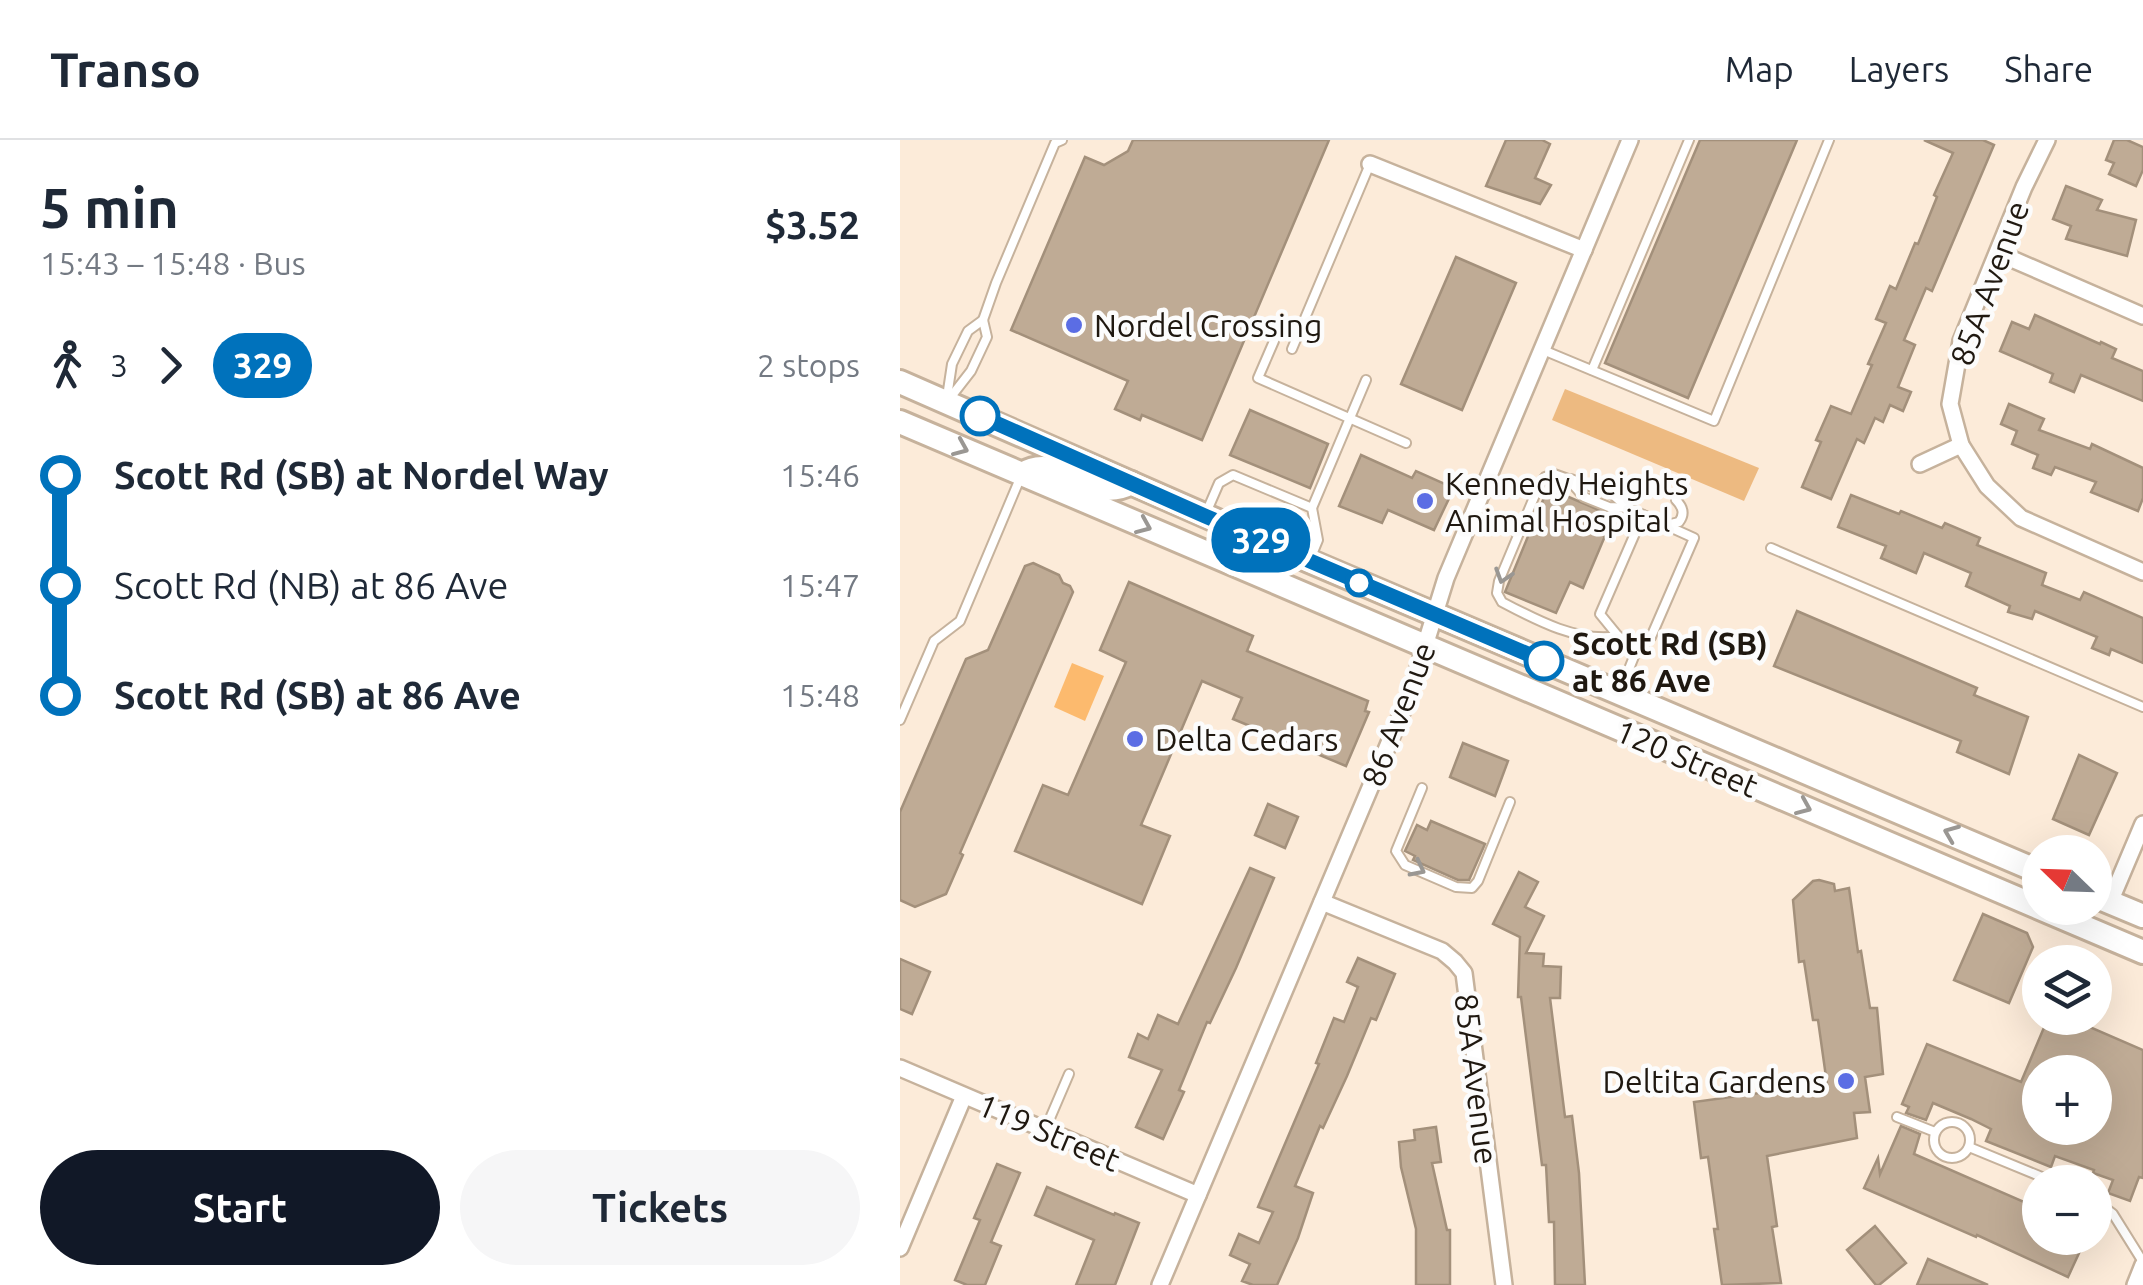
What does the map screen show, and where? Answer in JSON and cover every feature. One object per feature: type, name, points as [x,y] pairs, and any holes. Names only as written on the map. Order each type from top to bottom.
[{"type":"main road","name":"120 Street","points":[[900,382],[2022,864]]},
{"type":"main road","name":"120 Street","points":[[900,422],[2143,952]]},
{"type":"main road","points":[[1022,474],[1032,468],[1050,469],[1111,490],[1130,483]]},
{"type":"main road","points":[[1956,872],[2007,871],[2022,878]]},
{"type":"main road","points":[[2112,906],[2143,916]]},
{"type":"street","name":"86 Avenue","points":[[1160,1285],[1412,692],[1446,578],[1630,140]]},
{"type":"street","name":"85A Avenue","points":[[1961,444],[1950,404],[1960,341],[2047,140]]},
{"type":"street","points":[[1370,164],[1584,250]]},
{"type":"street","points":[[1998,253],[2143,316]]},
{"type":"street","points":[[1920,464],[1961,444],[1987,486],[2022,518],[2143,572]]},
{"type":"street","points":[[2112,878],[2143,824]]},
{"type":"street","name":"85A Avenue","points":[[1322,902],[1442,952],[1464,973],[1504,1285]]},
{"type":"street","name":"119 Street","points":[[900,1068],[1198,1195]]},
{"type":"street","points":[[900,1248],[964,1096]]},
{"type":"street","points":[[2135,1285],[2143,1264]]},
{"type":"lane","points":[[1592,370],[1689,140]]},
{"type":"lane","points":[[1543,350],[1714,422],[1830,140]]},
{"type":"lane","points":[[947,402],[971,371],[987,337],[983,320],[1055,141]]},
{"type":"lane","points":[[1292,348],[1370,164]]},
{"type":"lane","points":[[947,402],[952,364],[968,331],[983,320]]},
{"type":"lane","points":[[1274,341],[1258,378],[1406,444]]},
{"type":"lane","points":[[1309,561],[1318,540],[1312,508],[1366,380]]},
{"type":"lane","points":[[900,720],[934,641],[960,621],[1022,474]]},
{"type":"lane","points":[[1618,636],[1603,639],[1570,633],[1502,602],[1497,593],[1498,582],[1545,476],[1554,474],[1614,495],[1628,508],[1694,538],[1651,636],[1637,649],[1619,693]]},
{"type":"lane","points":[[1205,516],[1218,484],[1234,475],[1312,508]]},
{"type":"lane","points":[[1666,524],[1682,518],[1682,506],[1676,500]]},
{"type":"lane","points":[[1637,649],[1618,636],[1600,614],[1643,515]]},
{"type":"lane","points":[[1771,548],[2143,707]]},
{"type":"lane","points":[[1422,788],[1396,851],[1405,865],[1456,887],[1472,888],[1478,881],[1510,802]]},
{"type":"lane","points":[[1045,1130],[1069,1074]]},
{"type":"lane","points":[[1898,1116],[1935,1132]]},
{"type":"lane","points":[[1944,1123],[1961,1124],[1969,1133],[1967,1151],[1957,1158],[1945,1158],[1933,1144],[1935,1132],[1944,1123]]},
{"type":"lane","points":[[1968,1147],[2022,1169]]},
{"type":"lane","points":[[2112,1213],[2143,1264]]},
{"type":"shaded area","points":[[1565,389],[1759,468],[1744,501],[1552,420]]},
{"type":"shaded area","points":[[1072,663],[1104,676],[1085,721],[1054,707]]},
{"type":"building","points":[[1133,140],[1329,140],[1202,440],[1142,415],[1140,420],[1115,409],[1128,381],[1011,330],[1085,157],[1104,165],[1128,151]]},
{"type":"building","points":[[1506,140],[1542,140],[1550,144],[1535,178],[1551,185],[1540,204],[1486,186]]},
{"type":"building","points":[[1700,140],[1797,140],[1688,398],[1605,363]]},
{"type":"building","points":[[1924,140],[1983,140],[1994,145],[1932,291],[1926,288],[1904,340],[1915,345],[1898,387],[1911,392],[1903,411],[1890,405],[1883,422],[1875,418],[1864,443],[1857,439],[1831,499],[1802,487],[1821,442],[1816,440],[1831,406],[1851,414],[1886,323],[1876,319],[1890,286],[1896,289],[1915,243],[1918,244],[1953,153]]},
{"type":"building","points":[[2114,140],[2127,140],[2143,147],[2143,170],[2136,186],[2109,174],[2114,163],[2106,160]]},
{"type":"building","points":[[2066,186],[2102,200],[2097,210],[2136,220],[2127,256],[2066,239],[2071,226],[2053,219]]},
{"type":"building","points":[[1456,257],[1516,283],[1462,410],[1401,384]]},
{"type":"building","points":[[2035,315],[2116,349],[2112,358],[2143,371],[2143,401],[2081,375],[2074,392],[2050,382],[2053,374],[2000,351],[2012,322],[2029,329]]},
{"type":"building","points":[[2009,404],[2044,419],[2039,430],[2090,449],[2092,444],[2143,468],[2143,498],[2138,511],[2091,492],[2096,482],[2055,467],[2051,475],[2033,468],[2038,455],[2012,444],[2017,431],[2001,424]]},
{"type":"building","points":[[1250,410],[1328,444],[1310,488],[1230,455]]},
{"type":"building","points":[[1361,455],[1412,478],[1416,471],[1454,488],[1434,530],[1388,510],[1382,523],[1339,506]]},
{"type":"building","points":[[1548,488],[1608,514],[1600,533],[1605,536],[1583,588],[1570,582],[1556,613],[1505,592]]},
{"type":"building","points":[[1851,495],[1942,528],[1945,523],[1980,538],[1977,545],[2046,573],[2042,585],[2080,600],[2084,592],[2143,618],[2143,663],[2111,649],[2109,655],[2092,648],[2097,637],[2035,611],[2032,619],[2008,612],[2010,606],[1966,586],[1971,573],[1924,553],[1916,573],[1881,558],[1886,546],[1838,527]]},
{"type":"building","points":[[1033,563],[1059,575],[1073,592],[946,894],[915,907],[900,900],[900,812],[966,659],[988,650],[1025,566]]},
{"type":"building","name":"Delta Cedars","points":[[1129,582],[1253,636],[1247,651],[1368,701],[1365,711],[1369,712],[1346,766],[1233,719],[1242,698],[1202,681],[1141,825],[1170,836],[1142,904],[1015,851],[1043,785],[1068,795],[1126,662],[1100,650]]},
{"type":"building","points":[[1797,611],[1977,688],[1974,695],[2028,717],[2009,774],[1957,752],[1961,741],[1774,666]]},
{"type":"building","points":[[1463,743],[1508,761],[1495,796],[1450,777]]},
{"type":"building","points":[[2079,755],[2117,773],[2089,835],[2053,819]]},
{"type":"building","points":[[1268,804],[1298,817],[1285,848],[1255,835]]},
{"type":"building","points":[[1431,821],[1485,844],[1469,880],[1458,880],[1413,860],[1415,856],[1405,851],[1417,825],[1427,830]]},
{"type":"building","points":[[1250,868],[1274,878],[1236,968],[1210,1023],[1207,1022],[1179,1090],[1184,1092],[1163,1139],[1136,1127],[1162,1070],[1129,1057],[1138,1034],[1148,1039],[1158,1015],[1178,1024]]},
{"type":"building","points":[[1519,872],[1538,882],[1525,907],[1544,916],[1526,953],[1544,954],[1543,966],[1561,967],[1560,998],[1550,998],[1565,1117],[1572,1116],[1579,1173],[1585,1285],[1555,1285],[1554,1222],[1549,1222],[1546,1165],[1542,1165],[1518,997],[1520,937],[1493,924]]},
{"type":"building","name":"Deltita Gardens","points":[[1819,880],[1834,884],[1835,891],[1849,888],[1870,1008],[1877,1008],[1883,1074],[1865,1077],[1870,1112],[1854,1113],[1857,1138],[1767,1156],[1781,1283],[1722,1285],[1708,1157],[1701,1158],[1694,1102],[1827,1084],[1818,1020],[1813,1020],[1804,961],[1799,962],[1793,900]]},
{"type":"building","points":[[1983,914],[2027,933],[2032,945],[2022,945],[2022,973],[2009,1003],[1954,980]]},
{"type":"building","points":[[1358,958],[1395,974],[1295,1186],[1313,1193],[1277,1285],[1253,1285],[1242,1281],[1250,1264],[1230,1255],[1239,1234],[1259,1243],[1273,1212],[1258,1207],[1319,1064],[1316,1063],[1334,1018],[1344,1022],[1358,987],[1347,982]]},
{"type":"building","points":[[900,959],[930,972],[912,1014],[900,1009]]},
{"type":"building","points":[[2041,1035],[2108,1035],[2143,1050],[2143,1178],[2139,1177],[2130,1201],[2112,1194],[2112,1165],[2080,1165],[2055,1156],[2052,1165],[2046,1165],[1986,1141],[1991,1129],[1933,1103],[1926,1120],[1906,1113],[1909,1107],[1902,1104],[1927,1044],[2022,1080],[2022,1145],[2112,1145],[2112,1055],[2032,1055]]},
{"type":"building","points":[[1901,1126],[1920,1134],[1914,1154],[2022,1201],[2022,1255],[2078,1255],[2068,1277],[1864,1188],[1878,1158],[1880,1174]]},
{"type":"building","points":[[1436,1127],[1441,1162],[1432,1163],[1450,1230],[1450,1285],[1416,1285],[1416,1229],[1399,1142],[1415,1140],[1414,1130]]},
{"type":"building","points":[[997,1164],[1020,1173],[991,1242],[1001,1246],[985,1285],[967,1285],[955,1280],[980,1220],[974,1218]]},
{"type":"building","points":[[1047,1187],[1139,1223],[1115,1285],[1076,1285],[1094,1240],[1035,1215]]},
{"type":"building","points":[[1875,1226],[1906,1263],[1879,1285],[1847,1250]]},
{"type":"building","points":[[1928,1259],[1988,1285],[1917,1285]]},
{"type":"bus line","name":"329","points":[[980,416],[1544,661]]},
{"type":"place","name":"Nordel Crossing","points":[[1074,325]]},
{"type":"place","name":"Kennedy Heights Animal Hospital","points":[[1425,501]]},
{"type":"place","name":"Scott Rd (SB) at 86 Ave","points":[[1544,661]]},
{"type":"place","name":"Delta Cedars","points":[[1135,739]]},
{"type":"place","name":"Deltita Gardens","points":[[1846,1081]]}]
